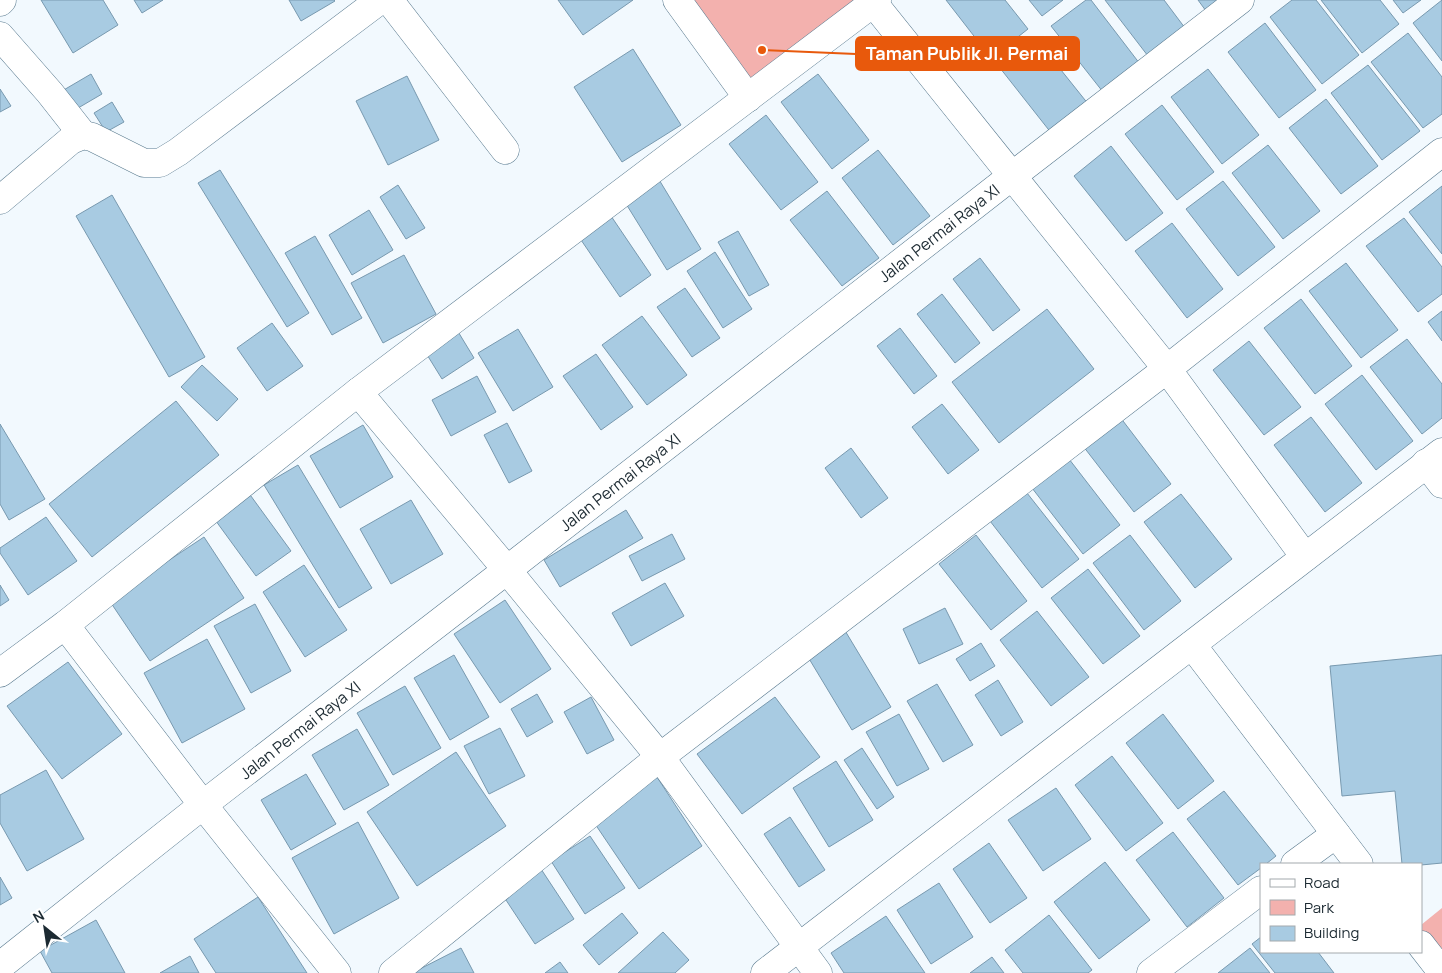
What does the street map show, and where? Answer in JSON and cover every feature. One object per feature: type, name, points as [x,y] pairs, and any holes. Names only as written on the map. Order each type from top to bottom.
[{"type":"street","points":[[0,200],[71,140],[83,135],[92,136],[144,163],[160,162],[178,152],[380,0]]},
{"type":"street","points":[[389,0],[505,150]]},
{"type":"street","points":[[677,0],[748,98]]},
{"type":"street","name":"Jalan Permai Raya XI","points":[[0,966],[203,805],[1240,0]]},
{"type":"street","points":[[0,673],[65,625],[358,392],[874,1],[1167,368],[1305,557]]},
{"type":"street","points":[[0,36],[50,92],[83,135]]},
{"type":"street","points":[[393,973],[660,756],[1167,368],[1442,152]]},
{"type":"street","points":[[358,392],[660,756],[818,973]]},
{"type":"street","points":[[765,973],[1305,557],[1437,466]]},
{"type":"street","points":[[65,625],[203,805],[337,973]]},
{"type":"street","points":[[1192,645],[1359,863]]},
{"type":"street","points":[[1296,863],[1336,834]]},
{"type":"street","points":[[1150,973],[1260,891]]},
{"type":"street","points":[[1422,946],[1442,972]]},
{"type":"green space","points":[[677,0],[871,0],[748,98]]},
{"type":"green space","points":[[1442,908],[1442,972],[1422,946],[1422,924]]},
{"type":"building","points":[[41,0],[103,0],[118,25],[73,53]]},
{"type":"building","points":[[134,0],[163,0],[142,13]]},
{"type":"building","points":[[289,0],[334,0],[335,1],[301,21]]},
{"type":"building","points":[[558,0],[633,0],[583,35]]},
{"type":"building","points":[[946,0],[1005,0],[1028,29],[991,58]]},
{"type":"building","points":[[1029,0],[1063,0],[1042,16]]},
{"type":"building","points":[[1086,0],[1091,0],[1140,64],[1103,92],[1051,26]]},
{"type":"building","points":[[1105,0],[1164,0],[1185,28],[1148,56]]},
{"type":"building","points":[[1198,0],[1220,0],[1206,11]]},
{"type":"building","points":[[1292,0],[1316,0],[1359,55],[1322,84],[1270,17]]},
{"type":"building","points":[[1321,0],[1380,0],[1399,24],[1362,53]]},
{"type":"building","points":[[1393,0],[1421,0],[1403,13]]},
{"type":"building","points":[[1442,0],[1442,61],[1413,23]]},
{"type":"building","points":[[1265,23],[1316,90],[1279,118],[1228,52]]},
{"type":"building","points":[[1408,33],[1442,77],[1442,114],[1423,128],[1371,62]]},
{"type":"building","points":[[1037,40],[1089,105],[1052,134],[1000,68]]},
{"type":"building","points":[[633,49],[681,125],[622,162],[574,87]]},
{"type":"building","points":[[1368,65],[1420,131],[1382,160],[1331,93]]},
{"type":"building","points":[[1208,69],[1259,135],[1222,164],[1171,97]]},
{"type":"building","points":[[91,74],[102,94],[73,111],[62,91]]},
{"type":"building","points":[[818,74],[869,140],[832,169],[781,102]]},
{"type":"building","points":[[407,76],[439,140],[388,165],[356,101]]},
{"type":"building","points":[[0,89],[11,106],[0,112]]},
{"type":"building","points":[[1326,99],[1378,166],[1341,194],[1289,128]]},
{"type":"building","points":[[112,102],[124,122],[106,132],[94,113]]},
{"type":"building","points":[[1162,105],[1214,172],[1177,200],[1125,134]]},
{"type":"building","points":[[766,115],[818,182],[781,210],[729,144]]},
{"type":"building","points":[[1268,145],[1320,211],[1283,239],[1232,173]]},
{"type":"building","points":[[1111,146],[1163,213],[1126,241],[1074,176]]},
{"type":"building","points":[[878,150],[930,216],[893,245],[842,178]]},
{"type":"building","points":[[220,170],[309,313],[287,327],[198,183]]},
{"type":"building","points":[[658,178],[701,249],[667,270],[623,199]]},
{"type":"building","points":[[1223,181],[1275,247],[1238,276],[1186,209]]},
{"type":"building","points":[[398,185],[425,228],[406,239],[380,197]]},
{"type":"building","points":[[1442,186],[1442,254],[1409,212]]},
{"type":"building","points":[[827,191],[879,258],[842,286],[790,220]]},
{"type":"building","points":[[112,195],[205,357],[169,377],[76,216]]},
{"type":"building","points":[[369,210],[393,250],[352,275],[329,235]]},
{"type":"building","points":[[611,216],[651,275],[620,297],[579,237]]},
{"type":"building","points":[[1404,218],[1442,267],[1442,294],[1418,312],[1366,246]]},
{"type":"building","points":[[1172,223],[1223,289],[1187,318],[1135,251]]},
{"type":"building","points":[[738,231],[769,285],[749,296],[718,242]]},
{"type":"building","points":[[315,236],[362,318],[332,335],[285,253]]},
{"type":"building","points":[[715,252],[752,309],[723,328],[687,271]]},
{"type":"building","points":[[404,255],[436,314],[383,343],[351,283]]},
{"type":"building","points":[[980,258],[1020,310],[993,331],[953,279]]},
{"type":"building","points":[[1346,263],[1398,330],[1361,358],[1309,291]]},
{"type":"building","points":[[685,288],[720,338],[692,357],[657,307]]},
{"type":"building","points":[[942,294],[980,343],[955,363],[917,314]]},
{"type":"building","points":[[1301,299],[1352,366],[1315,394],[1264,328]]},
{"type":"building","points":[[1047,309],[1094,369],[999,443],[952,382]]},
{"type":"building","points":[[1442,311],[1442,341],[1428,322]]},
{"type":"building","points":[[642,316],[687,375],[647,405],[602,345]]},
{"type":"building","points":[[272,323],[303,366],[267,391],[237,348]]},
{"type":"building","points":[[454,325],[474,358],[442,379],[421,345]]},
{"type":"building","points":[[900,328],[937,376],[914,394],[877,346]]},
{"type":"building","points":[[518,329],[553,387],[513,411],[478,353]]},
{"type":"building","points":[[1407,339],[1442,384],[1442,418],[1422,434],[1370,367]]},
{"type":"building","points":[[1249,341],[1301,407],[1264,435],[1213,370]]},
{"type":"building","points":[[596,354],[633,407],[601,430],[563,376]]},
{"type":"building","points":[[202,365],[238,399],[217,421],[181,387]]},
{"type":"building","points":[[1362,375],[1413,441],[1376,470],[1325,404]]},
{"type":"building","points":[[477,376],[496,412],[451,436],[432,400]]},
{"type":"building","points":[[176,401],[219,455],[92,557],[49,504]]},
{"type":"building","points":[[942,404],[979,450],[948,474],[912,427]]},
{"type":"building","points":[[1120,417],[1171,484],[1134,512],[1083,446]]},
{"type":"building","points":[[1311,417],[1362,483],[1325,512],[1274,445]]},
{"type":"building","points":[[507,423],[532,471],[509,483],[484,435]]},
{"type":"building","points":[[0,424],[45,499],[9,520],[0,504]]},
{"type":"building","points":[[363,425],[393,477],[340,508],[310,456]]},
{"type":"building","points":[[851,448],[888,498],[861,518],[825,468]]},
{"type":"building","points":[[1069,459],[1120,525],[1083,554],[1032,488]]},
{"type":"building","points":[[298,465],[372,588],[339,608],[264,485]]},
{"type":"building","points":[[248,492],[291,551],[256,576],[213,517]]},
{"type":"building","points":[[1027,493],[1079,559],[1042,588],[990,521]]},
{"type":"building","points":[[1181,494],[1232,559],[1195,588],[1144,522]]},
{"type":"building","points":[[411,500],[443,554],[391,584],[360,529]]},
{"type":"building","points":[[626,510],[643,538],[560,587],[544,560]]},
{"type":"building","points":[[46,517],[77,561],[28,595],[0,553],[0,548]]},
{"type":"building","points":[[672,534],[685,559],[642,581],[629,556]]},
{"type":"building","points":[[976,535],[1027,601],[991,630],[939,564]]},
{"type":"building","points":[[1130,535],[1181,601],[1144,630],[1093,563]]},
{"type":"building","points":[[204,537],[244,598],[150,661],[109,600]]},
{"type":"building","points":[[304,565],[347,630],[305,657],[263,592]]},
{"type":"building","points":[[1088,569],[1140,636],[1103,664],[1051,598]]},
{"type":"building","points":[[665,583],[684,616],[631,646],[612,613]]},
{"type":"building","points":[[0,585],[9,600],[0,606]]},
{"type":"building","points":[[505,600],[551,669],[500,703],[454,634]]},
{"type":"building","points":[[255,604],[291,671],[251,693],[214,626]]},
{"type":"building","points":[[945,608],[963,644],[919,664],[903,629]]},
{"type":"building","points":[[1037,611],[1089,677],[1051,706],[1000,640]]},
{"type":"building","points":[[841,624],[891,707],[852,730],[802,647]]},
{"type":"building","points":[[207,639],[245,709],[182,743],[144,673]]},
{"type":"building","points":[[981,643],[995,666],[970,681],[956,659]]},
{"type":"building","points":[[454,655],[489,717],[450,740],[414,678]]},
{"type":"building","points":[[1442,655],[1442,863],[1422,865],[1422,863],[1402,863],[1395,791],[1342,796],[1330,666]]},
{"type":"building","points":[[68,662],[122,734],[62,779],[7,706]]},
{"type":"building","points":[[998,680],[1023,722],[1001,736],[975,695]]},
{"type":"building","points":[[937,684],[973,745],[943,762],[907,701]]},
{"type":"building","points":[[405,686],[441,748],[393,775],[357,713]]},
{"type":"building","points":[[537,694],[553,722],[527,737],[511,709]]},
{"type":"building","points":[[591,697],[614,740],[587,754],[564,712]]},
{"type":"building","points":[[775,697],[820,757],[742,814],[697,754]]},
{"type":"building","points":[[899,714],[929,769],[897,786],[866,732]]},
{"type":"building","points":[[1163,714],[1214,781],[1178,809],[1126,743]]},
{"type":"building","points":[[500,728],[525,776],[489,794],[464,746]]},
{"type":"building","points":[[357,729],[389,785],[344,810],[312,755]]},
{"type":"building","points":[[862,748],[894,797],[877,809],[844,760]]},
{"type":"building","points":[[456,752],[506,826],[417,886],[367,812]]},
{"type":"building","points":[[1112,756],[1163,823],[1126,851],[1075,785]]},
{"type":"building","points":[[836,761],[873,820],[829,847],[793,788]]},
{"type":"building","points":[[46,770],[84,839],[27,871],[0,823],[0,795]]},
{"type":"building","points":[[306,774],[336,824],[291,850],[261,800]]},
{"type":"building","points":[[655,774],[702,846],[639,889],[591,818]]},
{"type":"building","points":[[1056,788],[1091,839],[1043,871],[1008,820]]},
{"type":"building","points":[[1224,791],[1276,856],[1267,863],[1260,863],[1260,869],[1238,885],[1187,819]]},
{"type":"building","points":[[790,817],[825,870],[799,887],[764,834]]},
{"type":"building","points":[[358,822],[399,898],[334,934],[292,858]]},
{"type":"building","points":[[1173,832],[1224,898],[1187,927],[1136,860]]},
{"type":"building","points":[[590,836],[625,888],[585,914],[551,861]]},
{"type":"building","points":[[989,843],[1027,898],[990,923],[953,869]]},
{"type":"building","points":[[1105,862],[1150,920],[1099,959],[1054,902]]},
{"type":"building","points":[[541,869],[574,919],[535,944],[502,894]]},
{"type":"building","points":[[0,877],[12,898],[0,905]]},
{"type":"building","points":[[939,883],[973,937],[931,964],[897,910]]},
{"type":"building","points":[[258,897],[307,973],[216,973],[194,939]]},
{"type":"building","points":[[622,913],[638,933],[599,965],[583,945]]},
{"type":"building","points":[[1049,915],[1092,970],[1088,973],[1023,973],[1005,950]]},
{"type":"building","points":[[886,916],[925,973],[844,973],[831,953]]},
{"type":"building","points":[[96,920],[125,973],[52,973],[40,951]]},
{"type":"building","points":[[663,932],[689,960],[675,973],[618,973]]},
{"type":"building","points":[[1260,938],[1260,953],[1319,953],[1334,973],[1275,973],[1252,944]]},
{"type":"building","points":[[461,948],[474,973],[412,973]]},
{"type":"building","points":[[1250,948],[1270,973],[1218,973]]},
{"type":"building","points":[[190,956],[199,973],[160,973]]},
{"type":"building","points":[[992,957],[1004,973],[970,973]]},
{"type":"building","points":[[560,962],[568,973],[545,973]]},
{"type":"place","name":"Taman Publik Jl. Permai","points":[[762,50]]}]
